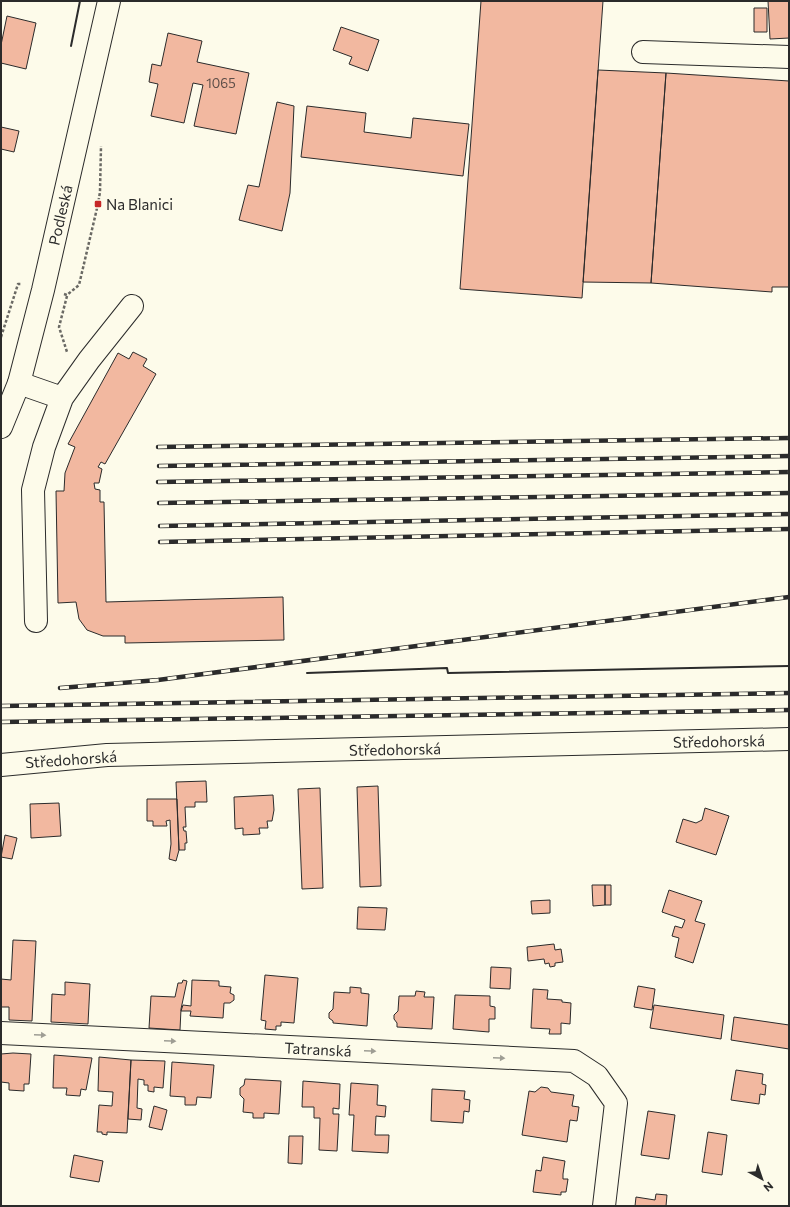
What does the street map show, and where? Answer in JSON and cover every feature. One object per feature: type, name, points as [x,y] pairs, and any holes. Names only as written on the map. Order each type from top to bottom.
[{"type":"street","name":"Podleská","points":[[1,427],[19,383],[43,290],[109,1]]},
{"type":"street","points":[[643,52],[789,57]]},
{"type":"street","points":[[36,621],[33,490],[44,448],[62,398],[89,360],[132,306]]},
{"type":"street","points":[[19,383],[62,398]]},
{"type":"street","name":"Středohorská","points":[[1,765],[107,756],[789,739]]},
{"type":"street","name":"Tatranská","points":[[1,1033],[574,1061],[597,1076],[616,1103],[604,1206]]},
{"type":"path","points":[[79,285],[100,192],[102,139]]},
{"type":"path","points":[[1,337],[4,327]]},
{"type":"building","points":[[481,1],[603,1],[582,298],[460,289]]},
{"type":"building","points":[[768,1],[789,1],[789,38],[770,39]]},
{"type":"building","points":[[754,8],[767,8],[767,32],[754,32]]},
{"type":"building","points":[[7,16],[36,23],[26,69],[1,63],[1,45]]},
{"type":"building","points":[[341,27],[379,40],[368,71],[349,64],[352,57],[333,50]]},
{"type":"building","points":[[168,33],[202,41],[197,62],[249,73],[236,134],[194,126],[203,85],[193,83],[184,123],[151,116],[158,84],[149,82],[152,64],[161,66]]},
{"type":"building","points":[[598,70],[666,73],[651,283],[583,282]]},
{"type":"building","points":[[666,73],[789,81],[789,287],[772,287],[772,292],[651,283]]},
{"type":"building","points":[[277,102],[294,106],[290,193],[282,231],[239,220],[248,185],[259,187]]},
{"type":"building","points":[[307,106],[366,113],[364,132],[411,138],[413,118],[469,124],[463,176],[301,157]]},
{"type":"building","points":[[1,127],[19,131],[14,152],[1,149]]},
{"type":"building","points":[[133,352],[147,359],[143,366],[156,374],[105,464],[101,462],[98,467],[102,469],[99,483],[94,483],[95,489],[100,490],[100,502],[104,502],[106,602],[283,597],[284,640],[125,643],[125,636],[103,636],[87,630],[79,619],[76,602],[58,603],[56,491],[64,491],[65,473],[75,447],[68,444],[118,353],[129,359]]},
{"type":"building","points":[[206,781],[207,802],[195,802],[195,807],[185,807],[186,827],[183,827],[184,831],[186,831],[187,843],[185,843],[185,850],[179,850],[176,782]]},
{"type":"building","points":[[378,786],[381,886],[360,887],[357,787]]},
{"type":"building","points":[[320,788],[323,888],[302,889],[298,789]]},
{"type":"building","points":[[273,795],[274,810],[272,821],[267,821],[268,828],[259,828],[260,834],[243,835],[243,828],[235,829],[234,797]]},
{"type":"building","points":[[147,799],[177,799],[179,850],[176,861],[169,859],[171,844],[170,820],[166,821],[167,826],[153,826],[153,821],[147,821]]},
{"type":"building","points":[[59,803],[61,836],[31,838],[30,804]]},
{"type":"building","points":[[705,808],[729,816],[716,855],[676,842],[683,819],[696,823],[702,820]]},
{"type":"building","points":[[5,835],[17,838],[12,859],[1,857]]},
{"type":"building","points":[[592,885],[605,885],[605,905],[593,906]]},
{"type":"building","points":[[605,885],[611,885],[611,905],[605,905]]},
{"type":"building","points":[[669,890],[702,901],[695,921],[705,924],[693,963],[675,957],[679,938],[672,936],[675,926],[682,928],[685,920],[662,912]]},
{"type":"building","points":[[550,900],[550,913],[532,914],[531,901]]},
{"type":"building","points":[[358,907],[387,908],[385,930],[357,929]]},
{"type":"building","points":[[13,940],[36,941],[32,1021],[9,1020],[9,1007],[1,1007],[1,979],[11,980]]},
{"type":"building","points":[[554,944],[555,950],[561,949],[563,962],[555,963],[555,966],[550,967],[549,963],[545,964],[544,959],[528,961],[527,947]]},
{"type":"building","points":[[491,967],[511,968],[510,989],[490,988]]},
{"type":"building","points":[[265,975],[298,978],[294,1023],[281,1022],[281,1026],[276,1026],[276,1030],[265,1029],[266,1021],[261,1020]]},
{"type":"building","points":[[183,980],[187,981],[181,1009],[180,1030],[149,1028],[151,996],[175,997],[178,983],[182,983]]},
{"type":"building","points":[[192,980],[219,981],[219,986],[231,987],[230,993],[234,995],[234,1000],[230,1003],[224,1003],[223,1018],[190,1016],[191,1011],[181,1011],[183,1005],[191,1006]]},
{"type":"building","points":[[65,982],[90,984],[88,1024],[51,1022],[52,994],[65,995]]},
{"type":"building","points":[[638,986],[655,989],[652,1010],[634,1007]]},
{"type":"building","points":[[350,987],[361,988],[361,993],[369,994],[367,1026],[333,1023],[333,1021],[329,1018],[329,1013],[333,1009],[334,992],[350,993]]},
{"type":"building","points":[[533,989],[548,990],[547,999],[562,1000],[562,1002],[571,1003],[570,1024],[561,1023],[561,1034],[549,1034],[550,1029],[531,1028]]},
{"type":"building","points":[[416,991],[425,992],[424,997],[434,997],[432,1029],[397,1027],[394,1015],[398,1011],[399,996],[415,996]]},
{"type":"building","points":[[455,995],[490,996],[490,1006],[495,1007],[495,1019],[489,1019],[489,1032],[453,1029]]},
{"type":"building","points":[[654,1005],[724,1015],[721,1039],[650,1028]]},
{"type":"building","points":[[734,1017],[789,1025],[789,1049],[731,1040]]},
{"type":"building","points":[[1,1054],[31,1054],[29,1084],[24,1084],[24,1091],[9,1090],[9,1083],[1,1082]]},
{"type":"building","points":[[54,1055],[92,1058],[86,1090],[81,1089],[80,1096],[66,1095],[67,1088],[53,1088]]},
{"type":"building","points":[[99,1057],[131,1060],[127,1133],[107,1132],[107,1135],[102,1134],[102,1132],[97,1132],[99,1105],[112,1106],[113,1092],[98,1091]]},
{"type":"building","points":[[131,1060],[165,1061],[163,1088],[154,1087],[154,1092],[148,1091],[148,1085],[144,1085],[144,1080],[138,1079],[137,1108],[142,1109],[141,1120],[128,1119]]},
{"type":"building","points":[[172,1062],[214,1065],[211,1098],[197,1097],[196,1105],[185,1105],[185,1097],[170,1096]]},
{"type":"building","points":[[736,1070],[763,1074],[762,1084],[766,1085],[765,1095],[760,1094],[759,1104],[731,1100]]},
{"type":"building","points":[[245,1079],[281,1081],[279,1114],[264,1113],[264,1118],[253,1118],[253,1113],[243,1112],[244,1099],[240,1095],[240,1088],[244,1085]]},
{"type":"building","points":[[303,1081],[340,1084],[339,1109],[333,1108],[333,1114],[339,1114],[337,1151],[319,1150],[320,1118],[314,1118],[314,1107],[302,1107]]},
{"type":"building","points":[[351,1083],[378,1085],[377,1105],[386,1106],[385,1117],[376,1116],[375,1135],[389,1135],[388,1153],[352,1151],[354,1115],[349,1115]]},
{"type":"building","points":[[541,1087],[548,1088],[551,1092],[574,1095],[572,1106],[579,1107],[577,1121],[570,1120],[567,1142],[522,1135],[529,1091],[535,1092]]},
{"type":"building","points":[[432,1089],[465,1091],[464,1099],[470,1100],[469,1112],[464,1111],[463,1123],[431,1121]]},
{"type":"building","points":[[154,1106],[167,1110],[162,1130],[149,1127]]},
{"type":"building","points":[[648,1111],[675,1115],[669,1159],[641,1155]]},
{"type":"building","points":[[708,1132],[727,1135],[722,1175],[702,1172]]},
{"type":"building","points":[[289,1136],[303,1136],[302,1164],[288,1163]]},
{"type":"building","points":[[74,1155],[103,1161],[99,1182],[70,1177]]},
{"type":"building","points":[[543,1157],[565,1161],[563,1179],[568,1179],[566,1192],[561,1192],[561,1195],[533,1192],[536,1170],[541,1171]]},
{"type":"building","points":[[656,1194],[667,1195],[666,1206],[635,1206],[636,1197],[655,1200]]},
{"type":"railway","points":[[158,447],[789,438]]},
{"type":"railway","points":[[159,466],[789,456]]},
{"type":"railway","points":[[158,482],[789,472]]},
{"type":"railway","points":[[159,503],[789,493]]},
{"type":"railway","points":[[160,526],[789,514]]},
{"type":"railway","points":[[160,542],[789,529]]},
{"type":"railway","points":[[60,688],[158,680],[789,597]]},
{"type":"railway","points":[[1,706],[789,693]]},
{"type":"railway","points":[[1,722],[789,710]]},
{"type":"wall","points":[[71,46],[80,1]]},
{"type":"wall","points":[[307,673],[447,668],[448,673],[789,666]]},
{"type":"place","name":"Na Blanici","points":[[98,204]]}]
